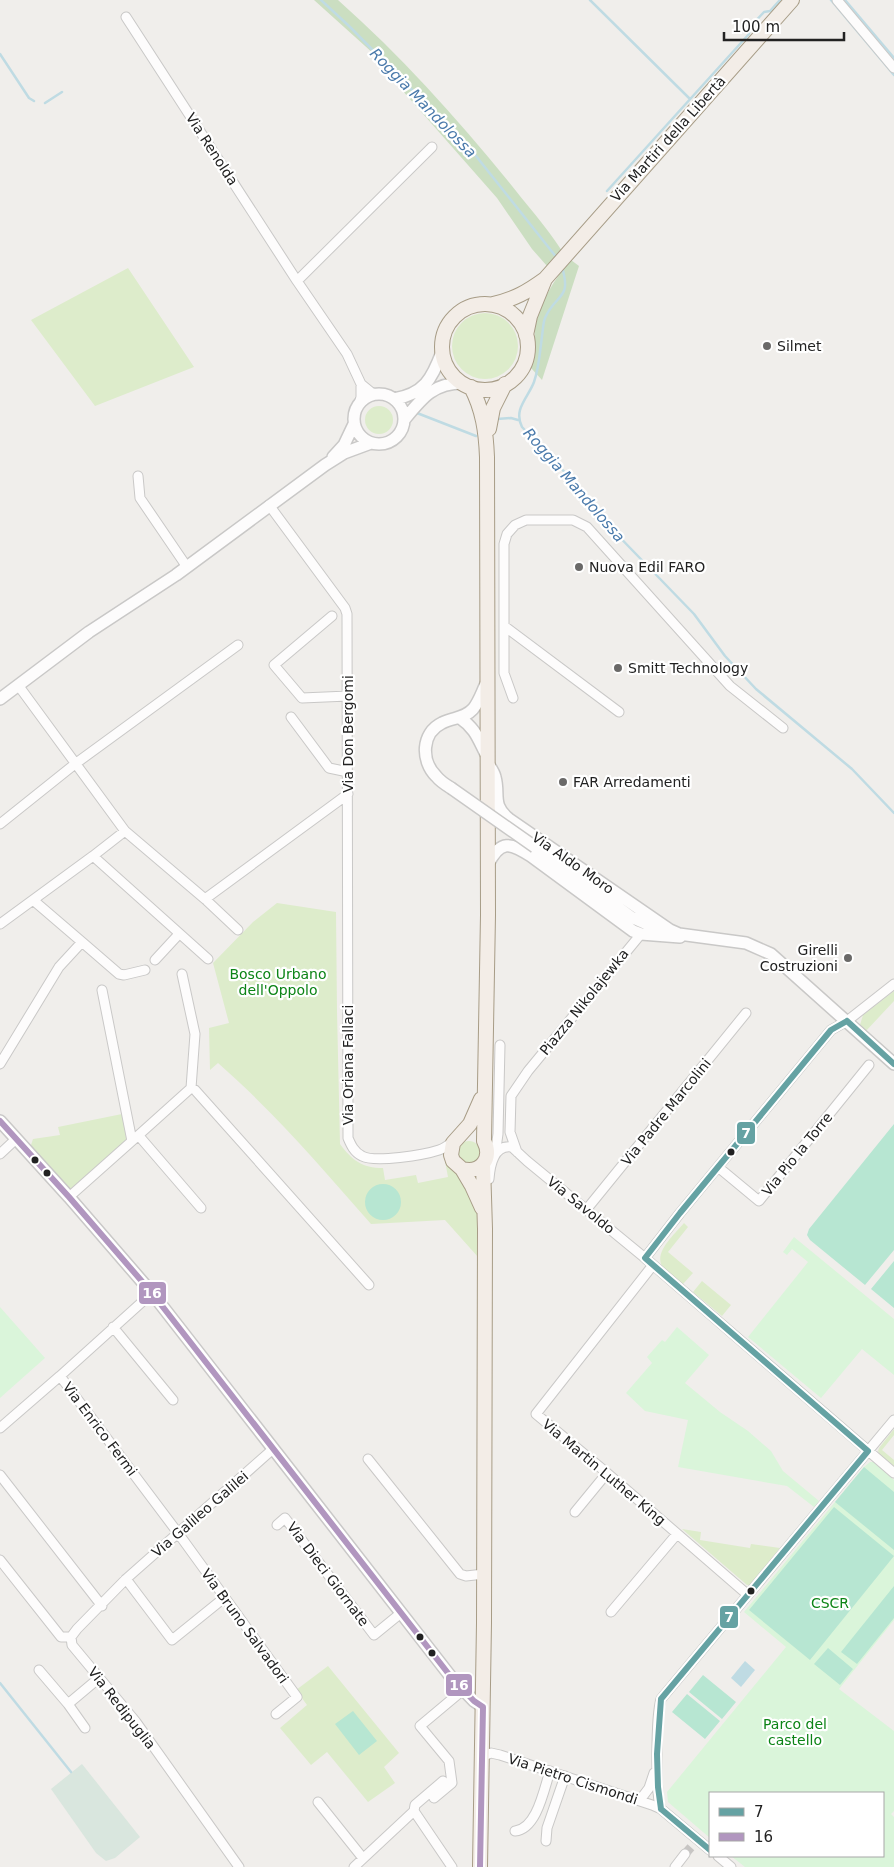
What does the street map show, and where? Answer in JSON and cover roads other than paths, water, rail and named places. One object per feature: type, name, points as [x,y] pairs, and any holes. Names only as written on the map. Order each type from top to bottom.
[{"type":"main road","name":"Via Martiri della Libertà","points":[[442,352],[445,332],[456,315],[473,305],[493,304],[513,299],[529,291],[549,274],[792,0]]},
{"type":"main road","name":"Via Martiri della Libertà","points":[[487,442],[493,408],[505,384],[514,378],[522,368],[526,358],[528,346],[526,335],[530,316],[549,274]]},
{"type":"main road","points":[[493,304],[510,312],[522,326],[526,335]]},
{"type":"main road","points":[[442,352],[447,366],[456,379],[467,385],[488,389],[505,384]]},
{"type":"main road","points":[[467,385],[481,410],[488,457],[488,865],[487,1010],[484,1086],[484,1141],[488,1153],[483,1165],[485,1223],[484,1574],[480,1867]]},
{"type":"main road","points":[[484,1086],[476,1114],[458,1137],[451,1149],[451,1155],[479,1200],[485,1223]]},
{"type":"main road","points":[[458,1137],[465,1134],[476,1135],[484,1141]]},
{"type":"main road","points":[[459,1167],[473,1170],[483,1165]]},
{"type":"street","points":[[837,0],[894,68]]},
{"type":"street","name":"Via Renolda","points":[[126,17],[297,281],[348,354],[361,384],[360,404]]},
{"type":"street","points":[[297,281],[432,147]]},
{"type":"street","points":[[394,399],[414,393],[423,386],[436,369],[442,352]]},
{"type":"street","points":[[404,420],[433,390],[449,383],[467,385]]},
{"type":"street","points":[[354,424],[364,439],[372,443],[384,444],[395,439],[402,429],[404,420],[399,404],[394,399],[372,393],[361,384]]},
{"type":"street","points":[[325,465],[344,445],[354,424],[355,414],[360,404],[367,397],[377,394]]},
{"type":"street","points":[[0,699],[89,632],[187,567],[325,465],[344,453],[372,443]]},
{"type":"street","points":[[138,476],[140,498],[187,567]]},
{"type":"street","name":"Via Don Bergomi","points":[[269,505],[345,608],[348,623],[348,988]]},
{"type":"street","points":[[513,698],[504,673],[504,544],[507,534],[515,525],[526,520],[573,520],[587,526],[730,686],[783,728]]},
{"type":"street","points":[[332,616],[274,665],[302,698],[348,696]]},
{"type":"street","points":[[504,626],[619,712]]},
{"type":"street","points":[[0,824],[75,764],[238,645]]},
{"type":"street","points":[[504,673],[488,677],[473,709],[460,718],[450,719],[432,729],[426,739],[425,752],[428,765],[436,778],[587,883],[631,917],[647,925]]},
{"type":"street","points":[[18,685],[125,831],[205,899],[238,930]]},
{"type":"street","points":[[291,717],[329,768],[348,772]]},
{"type":"street","name":"Via Aldo Moro","points":[[460,718],[475,730],[495,777],[498,803],[505,816],[639,910],[647,925],[688,936],[746,943],[771,954],[894,1064]]},
{"type":"street","points":[[205,899],[348,794]]},
{"type":"street","points":[[0,924],[125,831]]},
{"type":"street","name":"Via Aldo Moro","points":[[488,865],[498,848],[508,845],[513,846],[531,856],[633,931],[647,925],[688,936]]},
{"type":"street","points":[[93,856],[208,959]]},
{"type":"street","points":[[587,883],[639,910]]},
{"type":"street","points":[[33,900],[119,974],[145,970]]},
{"type":"street","name":"Piazza Nikolajewka","points":[[514,1149],[510,1132],[511,1096],[528,1071],[647,925]]},
{"type":"street","points":[[155,960],[179,934]]},
{"type":"street","points":[[0,1064],[59,967],[82,942]]},
{"type":"street","points":[[69,1197],[191,1088],[195,1034],[182,974]]},
{"type":"street","points":[[645,1258],[831,1030],[847,1021],[894,984]]},
{"type":"street","name":"Via Oriana Fallaci","points":[[348,988],[348,1138],[351,1146],[362,1156],[379,1160],[430,1153],[449,1146],[458,1137]]},
{"type":"street","points":[[102,990],[136,1139],[201,1208]]},
{"type":"street","name":"Via Padre Marcolini","points":[[586,1210],[746,1014]]},
{"type":"street","points":[[485,1223],[489,1206],[490,1168],[495,1155],[498,1134],[500,1045]]},
{"type":"street","name":"Via Pio la Torre","points":[[718,1167],[759,1201],[869,1065]]},
{"type":"street","points":[[191,1088],[195,1090],[369,1285]]},
{"type":"street","points":[[0,1121],[152,1293],[451,1677],[483,1707]]},
{"type":"street","points":[[0,1154],[16,1139]]},
{"type":"street","points":[[495,1155],[502,1148],[514,1149]]},
{"type":"street","name":"Via Savoldo","points":[[514,1149],[645,1258],[894,1473]]},
{"type":"street","points":[[430,1153],[442,1156],[459,1167]]},
{"type":"street","name":"Via Martin Luther King","points":[[653,1265],[536,1414],[748,1595]]},
{"type":"street","name":"Via Enrico Fermi","points":[[152,1293],[60,1376],[178,1533]]},
{"type":"street","points":[[113,1327],[173,1400]]},
{"type":"street","points":[[0,1428],[60,1376]]},
{"type":"street","points":[[657,1807],[656,1787],[660,1704],[662,1699],[894,1420]]},
{"type":"street","name":"Via Galileo Galilei","points":[[71,1638],[77,1629],[102,1606],[126,1579],[273,1449]]},
{"type":"street","points":[[368,1459],[460,1574],[466,1576],[484,1574]]},
{"type":"street","points":[[575,1512],[607,1473]]},
{"type":"street","points":[[0,1475],[102,1606]]},
{"type":"street","name":"Via Dieci Giornate","points":[[277,1525],[285,1518],[374,1635],[401,1613]]},
{"type":"street","name":"Via Bruno Salvadori","points":[[178,1533],[297,1697],[276,1714]]},
{"type":"street","points":[[611,1612],[677,1534]]},
{"type":"street","name":"Via Redipuglia","points":[[0,1560],[61,1637],[71,1638],[72,1646],[136,1722],[239,1867]]},
{"type":"street","points":[[126,1579],[172,1640],[224,1598]]},
{"type":"street","points":[[38,1670],[68,1704],[85,1728]]},
{"type":"street","points":[[68,1704],[99,1678]]},
{"type":"street","points":[[434,1798],[452,1784],[449,1760],[420,1726],[463,1690]]},
{"type":"street","name":"Via Pietro Cismondi","points":[[482,1757],[491,1753],[500,1755],[640,1800],[657,1807],[694,1842],[709,1850]]},
{"type":"street","points":[[657,1807],[648,1798],[658,1755]]},
{"type":"street","points":[[515,1831],[523,1830],[527,1827],[536,1812],[550,1771]]},
{"type":"street","points":[[546,1841],[547,1828],[565,1776]]},
{"type":"street","points":[[354,1867],[414,1810],[415,1805],[443,1781]]},
{"type":"street","points":[[640,1800],[649,1788]]},
{"type":"street","points":[[318,1802],[362,1858]]},
{"type":"street","points":[[414,1810],[452,1867]]},
{"type":"street","points":[[675,1867],[685,1854]]},
{"type":"street","points":[[719,1857],[731,1867]]},
{"type":"water","points":[[745,1661],[755,1670],[741,1687],[731,1678]]},
{"type":"waterway","name":"Roggia Mandolossa","points":[[321,0],[472,151],[557,258]]},
{"type":"waterway","points":[[590,0],[690,99]]},
{"type":"waterway","points":[[607,191],[749,34],[749,28],[764,12],[770,11],[780,0]]},
{"type":"waterway","points":[[831,0],[894,75]]},
{"type":"waterway","points":[[845,0],[894,58]]},
{"type":"waterway","points":[[0,54],[29,98],[34,101]]},
{"type":"waterway","points":[[45,103],[62,92]]},
{"type":"waterway","name":"Roggia Mandolossa","points":[[562,267],[565,278],[564,291],[549,310],[544,320],[536,377],[520,409],[519,415],[522,427],[574,482],[605,522],[694,614],[725,656],[756,689],[852,769],[894,813]]},
{"type":"waterway","points":[[417,413],[476,436]]},
{"type":"waterway","points":[[497,419],[511,418],[518,420]]},
{"type":"waterway","points":[[0,1683],[71,1772]]},
{"type":"tunnel","points":[[685,1854],[692,1846]]},
{"type":"place","name":"Silmet","points":[[767,346]]},
{"type":"place","name":"Nuova Edil FARO","points":[[579,567]]},
{"type":"place","name":"Smitt Technology","points":[[618,668]]},
{"type":"place","name":"FAR Arredamenti","points":[[563,782]]},
{"type":"place","name":"Girelli Costruzioni","points":[[848,958]]},
{"type":"park label","name":"Bosco Urbano dell'Oppolo","points":[[278,982]]},
{"type":"park label","name":"CSCR","points":[[830,1603]]},
{"type":"park label","name":"Parco del castello","points":[[795,1732]]}]
